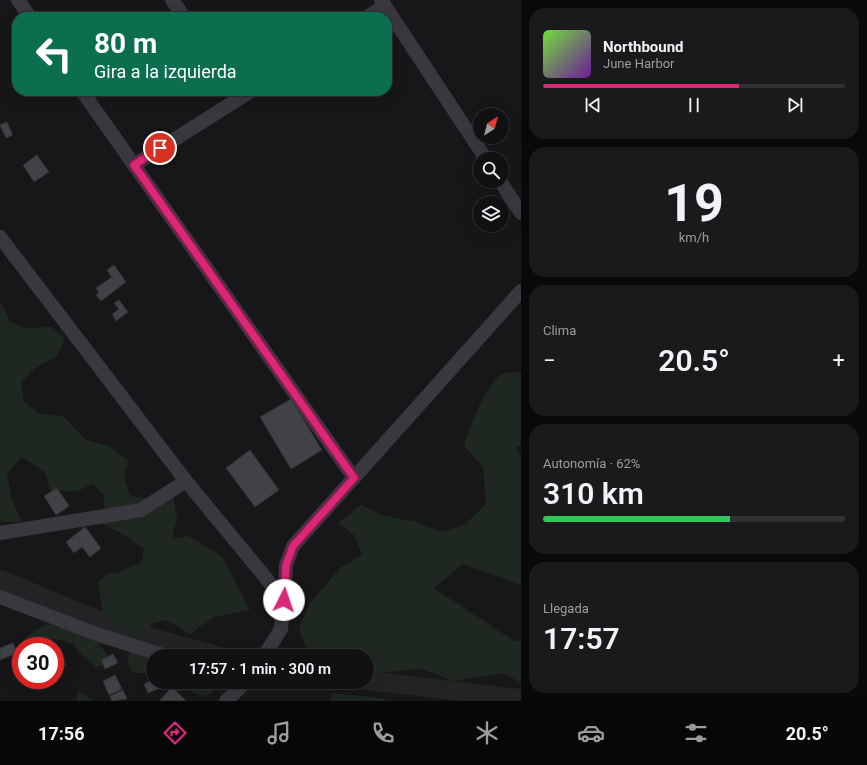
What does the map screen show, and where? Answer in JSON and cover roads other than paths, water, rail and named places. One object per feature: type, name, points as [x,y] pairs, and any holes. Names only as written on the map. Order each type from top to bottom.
[{"type":"street","points":[[18,0],[26,12]]},
{"type":"street","points":[[172,0],[180,12]]},
{"type":"street","points":[[373,12],[383,3],[389,12]]},
{"type":"street","points":[[392,17],[481,152]]},
{"type":"street","points":[[86,96],[354,478]]},
{"type":"street","points":[[134,165],[239,96]]},
{"type":"street","points":[[505,188],[521,213]]},
{"type":"street","points":[[0,237],[186,481],[284,600]]},
{"type":"street","points":[[268,649],[281,629],[286,565],[293,546],[521,291]]},
{"type":"street","points":[[0,533],[141,510],[186,481]]},
{"type":"street","points":[[0,597],[99,636],[146,650]]},
{"type":"street","points":[[226,701],[239,689]]}]
